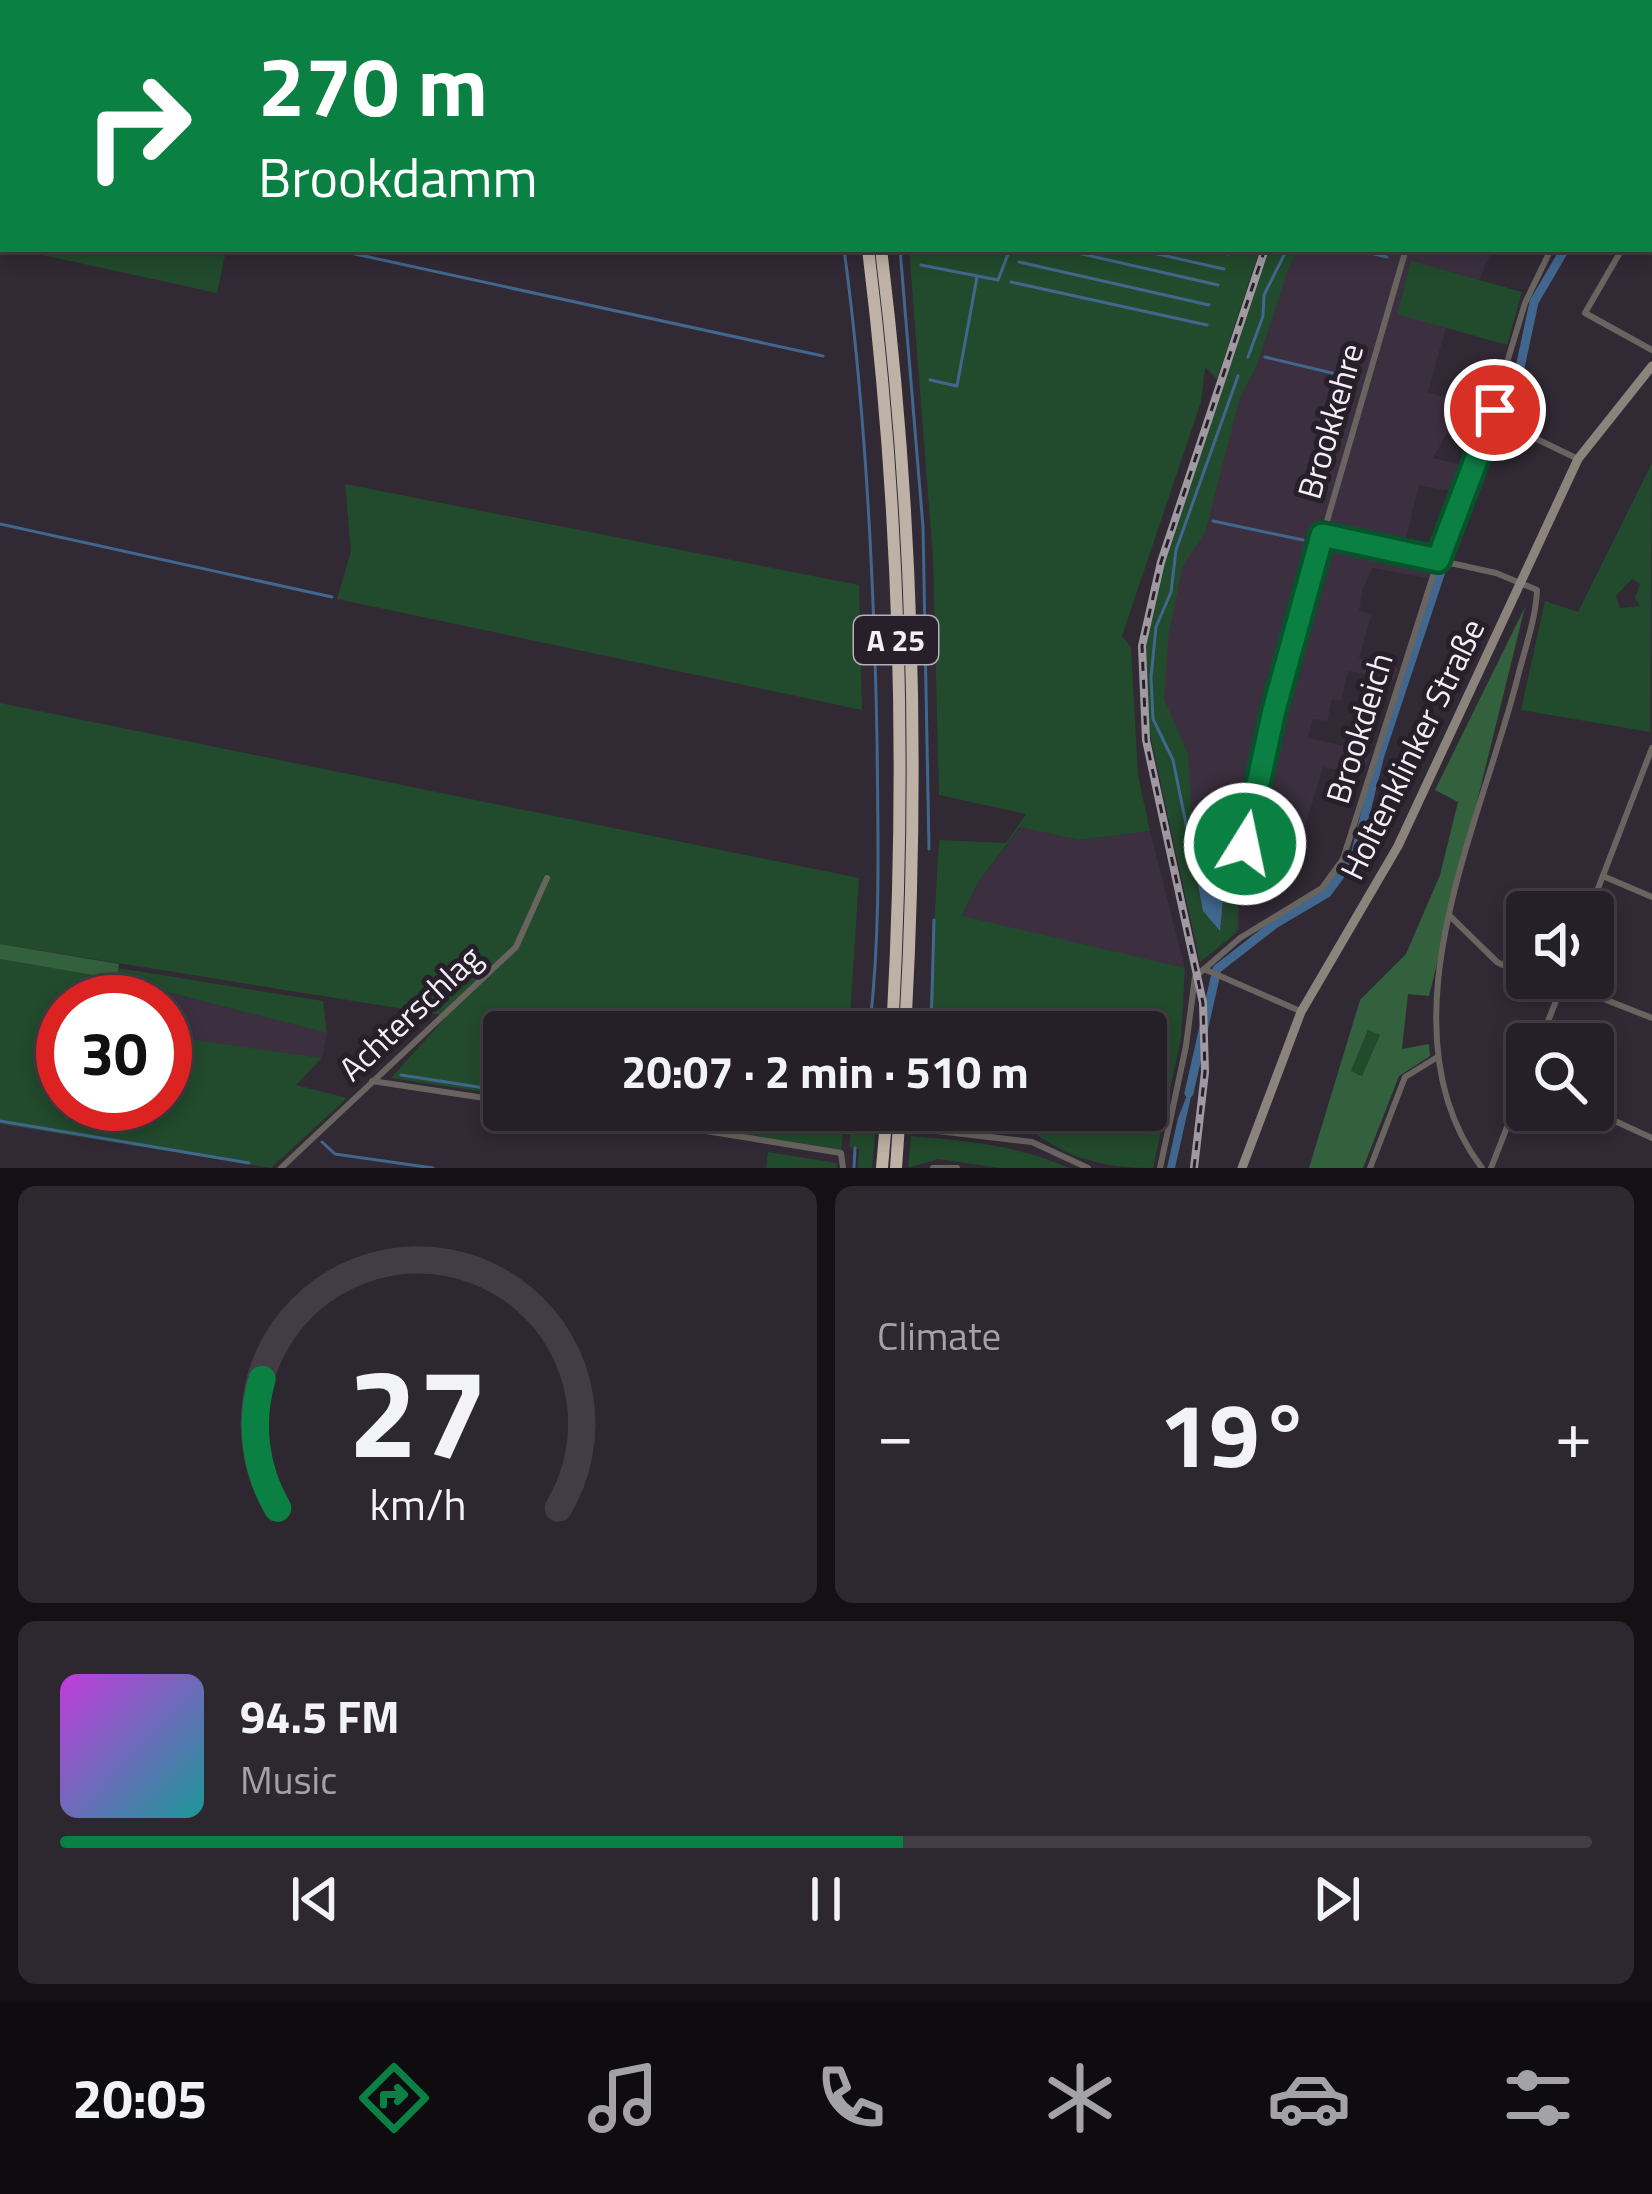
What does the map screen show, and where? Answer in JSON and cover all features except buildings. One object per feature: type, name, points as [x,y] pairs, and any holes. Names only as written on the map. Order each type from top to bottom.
[{"type":"highway","name":"A 25","points":[[868,252],[888,468],[897,675],[892,1011]]},
{"type":"highway","name":"A 25","points":[[881,252],[901,468],[911,698],[905,1011]]},
{"type":"highway","points":[[883,1168],[886,1131]]},
{"type":"highway","points":[[896,1168],[899,1131]]},
{"type":"main road","name":"Holtenklinker Straße","points":[[1242,1168],[1301,1012],[1397,846],[1524,582],[1577,459],[1652,366]]},
{"type":"street","name":"Brookkehre","points":[[1247,816],[1222,840],[1227,854],[1243,850],[1247,816],[1322,535],[1405,252]]},
{"type":"street","name":"Brookdeich","points":[[1212,972],[1240,938],[1322,888],[1339,868],[1468,491],[1526,303],[1550,252]]},
{"type":"street","points":[[1620,252],[1585,313],[1652,350]]},
{"type":"street","points":[[1514,428],[1577,459]]},
{"type":"street","points":[[1322,535],[1443,561],[1536,588],[1450,917],[1436,997],[1436,1058],[1459,1126],[1482,1168]]},
{"type":"street","points":[[1597,891],[1652,748]]},
{"type":"street","points":[[1603,876],[1652,897]]},
{"type":"street","name":"Achterschlag","points":[[281,1168],[516,947],[547,878]]},
{"type":"street","points":[[1450,917],[1506,966]]},
{"type":"street","points":[[1160,1168],[1186,1046],[1194,980],[1212,972],[1301,1012]]},
{"type":"street","points":[[1604,999],[1652,1018]]},
{"type":"street","points":[[1370,1168],[1405,1077],[1436,1058]]},
{"type":"street","points":[[372,1081],[483,1098]]},
{"type":"street","points":[[1614,1120],[1652,1138]]},
{"type":"street","points":[[1491,1168],[1506,1130]]},
{"type":"street","points":[[696,1131],[843,1156],[843,1168]]},
{"type":"street","points":[[938,1131],[1031,1142],[1088,1168]]},
{"type":"street","points":[[933,1168],[957,1168]]},
{"type":"shaded area","points":[[1267,252],[1492,252],[1479,280],[1411,263],[1397,313],[1446,327],[1428,392],[1489,411],[1480,437],[1459,430],[1455,436],[1447,433],[1433,458],[1470,467],[1459,493],[1419,485],[1401,559],[1431,566],[1427,578],[1372,568],[1363,588],[1359,611],[1372,614],[1359,658],[1398,668],[1394,680],[1348,671],[1341,701],[1332,699],[1327,721],[1313,719],[1308,738],[1371,752],[1363,775],[1323,767],[1296,856],[1287,854],[1283,871],[1246,864],[1239,893],[1239,930],[1200,962],[1145,711],[1144,665],[1153,595]]},
{"type":"shaded area","points":[[1021,827],[1080,840],[1150,831],[1185,968],[962,917],[977,884]]},
{"type":"shaded area","points":[[192,998],[327,1033],[322,1058],[192,1041]]},
{"type":"green space","points":[[29,252],[225,255],[217,293]]},
{"type":"green space","points":[[909,252],[1259,252],[1217,379],[1205,367],[1201,402],[1122,636],[1131,647],[1138,775],[1150,831],[1080,840],[1020,827],[977,884],[962,916],[1185,968],[1181,1038],[1167,1103],[1167,1011],[929,1011],[939,840],[1006,843],[1026,814],[939,795],[933,558]]},
{"type":"green space","points":[[1267,252],[1298,252],[1289,266],[1257,365],[1240,397],[1205,533],[1183,565],[1169,632],[1164,699],[1188,754],[1192,820],[1202,850],[1214,850],[1242,866],[1236,933],[1200,962],[1145,711],[1144,665],[1153,595]],"holes":[[[1194,863],[1223,908],[1220,931],[1203,911]]]},
{"type":"green space","points":[[1411,261],[1522,292],[1507,345],[1397,314]]},
{"type":"green space","points":[[1652,463],[1650,732],[1521,710],[1545,601],[1578,612]],"holes":[[[1632,579],[1640,584],[1635,598],[1640,606],[1620,608],[1616,596]]]},
{"type":"green space","points":[[345,484],[859,585],[862,710],[337,599],[351,551]]},
{"type":"green space","points":[[1525,607],[1429,996],[1408,994],[1402,1049],[1429,1044],[1430,1056],[1399,1076],[1363,1168],[1309,1168],[1360,1000],[1406,954],[1440,875],[1458,802],[1435,790]],"holes":[[[1368,1030],[1380,1035],[1362,1076],[1351,1071]]]},
{"type":"green space","points":[[0,703],[859,878],[850,1011],[483,1011],[483,1092],[391,1078],[447,1016],[0,944]]},
{"type":"green space","points":[[0,944],[119,964],[117,975],[93,975],[0,959]]},
{"type":"green space","points":[[0,959],[97,975],[36,975],[36,1130],[0,1124]]},
{"type":"green space","points":[[118,968],[161,975],[116,975]]},
{"type":"green space","points":[[192,980],[323,1001],[327,1033],[192,998]]},
{"type":"green space","points":[[1368,1030],[1380,1035],[1363,1076],[1351,1071]]},
{"type":"green space","points":[[192,1040],[322,1058],[296,1085],[347,1098],[271,1168],[43,1131],[192,1131]]},
{"type":"green space","points":[[718,1131],[844,1131],[841,1151]]},
{"type":"green space","points":[[851,1131],[875,1132],[872,1168],[858,1168],[859,1149],[849,1147]]},
{"type":"green space","points":[[1032,1131],[1161,1131],[1153,1168],[1110,1165],[1056,1147]]},
{"type":"green space","points":[[911,1136],[1011,1149],[1069,1168],[1000,1168],[938,1159],[908,1168]]},
{"type":"green space","points":[[768,1152],[837,1163],[837,1168],[766,1168]]},
{"type":"water","points":[[1199,859],[1225,879],[1220,931],[1203,911],[1194,863]]},
{"type":"water","points":[[1197,1070],[1175,1168],[1167,1168],[1178,1118]]},
{"type":"waterway","points":[[346,252],[823,356]]},
{"type":"waterway","points":[[844,252],[863,433],[874,617],[878,886],[871,1011]]},
{"type":"waterway","points":[[900,252],[923,527],[929,849]]},
{"type":"waterway","points":[[921,265],[998,280],[1009,252]]},
{"type":"waterway","points":[[1073,252],[1218,285]]},
{"type":"waterway","points":[[1148,252],[1224,269]]},
{"type":"waterway","points":[[1221,252],[1229,254]]},
{"type":"waterway","points":[[1248,357],[1263,316],[1264,295],[1286,252]]},
{"type":"waterway","points":[[1366,252],[1387,257]]},
{"type":"waterway","points":[[1189,1093],[1217,969],[1276,923],[1327,893],[1355,855],[1380,755],[1451,541],[1514,396],[1534,302],[1563,252]]},
{"type":"waterway","points":[[1019,262],[1209,305]]},
{"type":"waterway","points":[[930,380],[957,386],[977,277]]},
{"type":"waterway","points":[[1011,282],[1207,325]]},
{"type":"waterway","points":[[1265,357],[1353,378]]},
{"type":"waterway","points":[[1194,863],[1173,760],[1153,719],[1151,677],[1156,627],[1171,592],[1176,550],[1238,376]]},
{"type":"waterway","points":[[1213,521],[1303,540]]},
{"type":"waterway","points":[[0,524],[332,597]]},
{"type":"waterway","points":[[932,1011],[934,920]]},
{"type":"waterway","points":[[401,1075],[483,1088]]},
{"type":"waterway","points":[[0,1121],[249,1163]]},
{"type":"waterway","points":[[322,1142],[335,1154],[433,1168]]},
{"type":"waterway","points":[[854,1168],[855,1148]]},
{"type":"railway","points":[[1194,1168],[1205,1072],[1203,1003],[1146,740],[1142,646],[1161,562],[1264,252]]},
{"type":"route","points":[[1245,844],[1247,816],[1322,535],[1438,560],[1495,410]]}]
